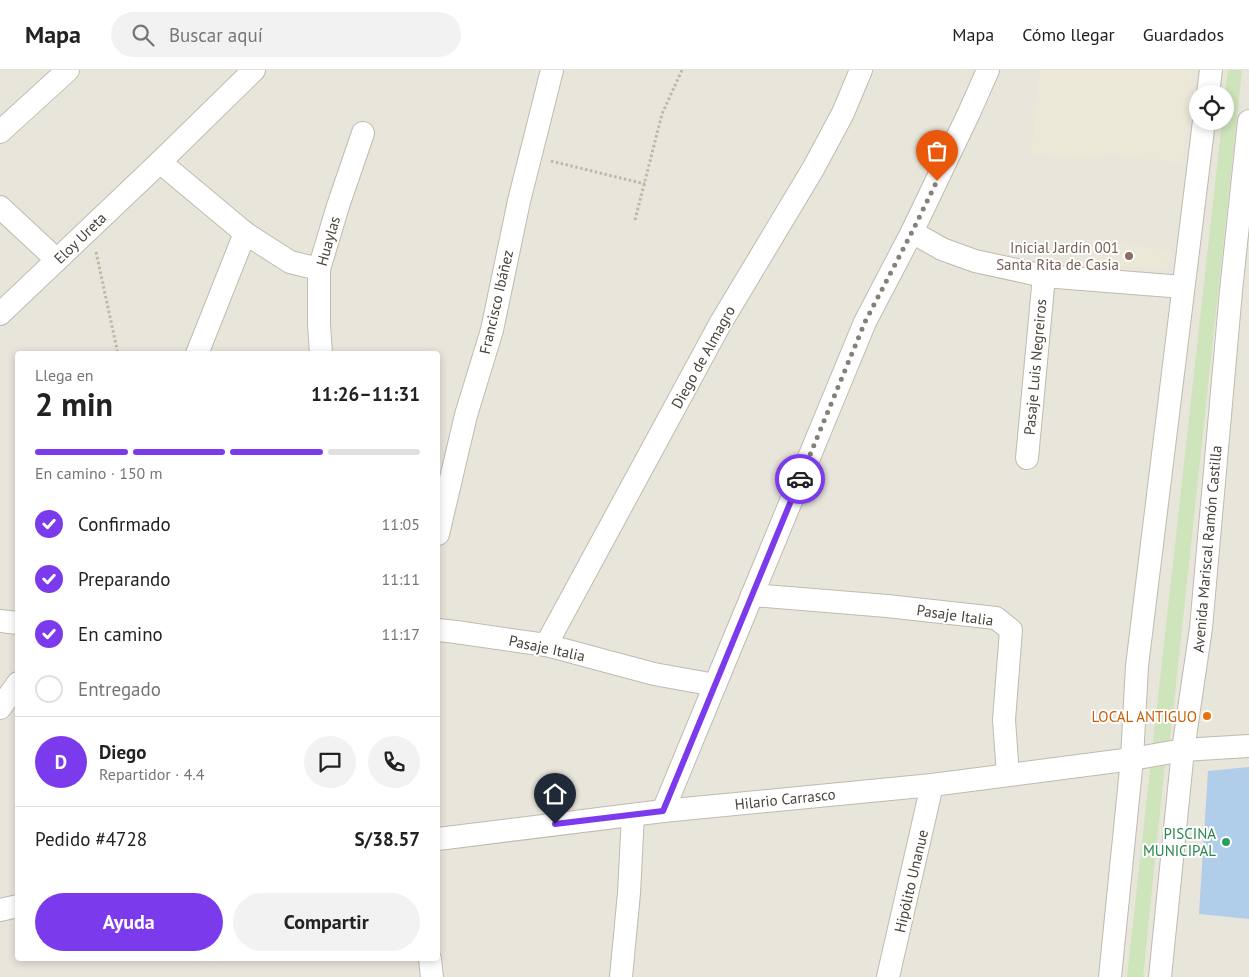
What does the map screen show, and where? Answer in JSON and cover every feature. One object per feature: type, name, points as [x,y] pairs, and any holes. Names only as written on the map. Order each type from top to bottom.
[{"type":"street","points":[[0,132],[68,70]]},
{"type":"street","name":"Eloy Ureta","points":[[0,314],[254,70]]},
{"type":"street","name":"Francisco Ibáñez","points":[[440,526],[466,415],[492,330],[530,156],[552,70]]},
{"type":"street","name":"Diego de Almagro","points":[[546,645],[720,324],[813,169],[843,113],[861,70]]},
{"type":"street","points":[[663,811],[865,322],[912,232],[988,70]]},
{"type":"street","points":[[1209,85],[1211,70]]},
{"type":"street","name":"Avenida Mariscal Ramón Castilla","points":[[1160,977],[1183,750],[1201,628],[1230,291],[1249,120]]},
{"type":"street","points":[[1110,977],[1132,759],[1137,666],[1203,130]]},
{"type":"street","name":"Huaylas","points":[[321,351],[319,269],[363,133]]},
{"type":"street","points":[[160,162],[245,234],[290,262],[319,269]]},
{"type":"street","points":[[0,207],[56,260]]},
{"type":"street","points":[[912,232],[942,249],[976,261],[1044,276],[1183,287]]},
{"type":"street","points":[[198,351],[245,234]]},
{"type":"street","name":"Pasaje Luis Negreiros","points":[[1027,458],[1044,276]]},
{"type":"street","name":"Pasaje Italia","points":[[752,595],[888,606],[996,618],[1011,630],[1004,720],[1008,775]]},
{"type":"street","points":[[0,620],[15,622]]},
{"type":"street","name":"Pasaje Italia","points":[[440,630],[546,645],[654,674],[715,685]]},
{"type":"street","points":[[0,708],[15,687]]},
{"type":"street","name":"Hilario Carrasco","points":[[440,839],[663,811],[932,785],[1132,759],[1183,750],[1249,746]]},
{"type":"street","name":"Hipólito Unanue","points":[[888,977],[932,785]]},
{"type":"street","points":[[621,977],[629,894],[633,815]]},
{"type":"street","points":[[0,910],[15,907]]},
{"type":"street","points":[[430,961],[432,977]]},
{"type":"path","points":[[635,220],[662,114],[682,70]]},
{"type":"path","points":[[530,156],[645,184]]},
{"type":"path","points":[[91,227],[117,351]]},
{"type":"shaded area","points":[[0,70],[1249,70],[1249,977],[0,977]]},
{"type":"shaded area","points":[[1040,70],[1194,70],[1192,85],[1189,85],[1189,109],[1182,163],[1107,154],[1086,159],[1031,153]]},
{"type":"shaded area","name":"Inicial Jardín 001 Santa Rita de Casia","points":[[1092,240],[1169,250],[1166,270],[1089,263]]},
{"type":"green space","points":[[1228,70],[1242,70],[1143,977],[1127,977],[1221,130],[1234,130],[1234,85],[1226,85]]},
{"type":"water","name":"PISCINA MUNICIPAL","points":[[1249,767],[1249,919],[1199,914],[1208,771]]},
{"type":"way so far","points":[[800,479],[865,322],[937,181]]},
{"type":"place","name":"Inicial Jardín 001 Santa Rita de Casia","points":[[1129,256]]},
{"type":"place","name":"LOCAL ANTIGUO","points":[[1207,716]]},
{"type":"place","name":"PISCINA MUNICIPAL","points":[[1226,842]]},
{"type":"route","points":[[555,824],[663,811],[800,479]]}]
